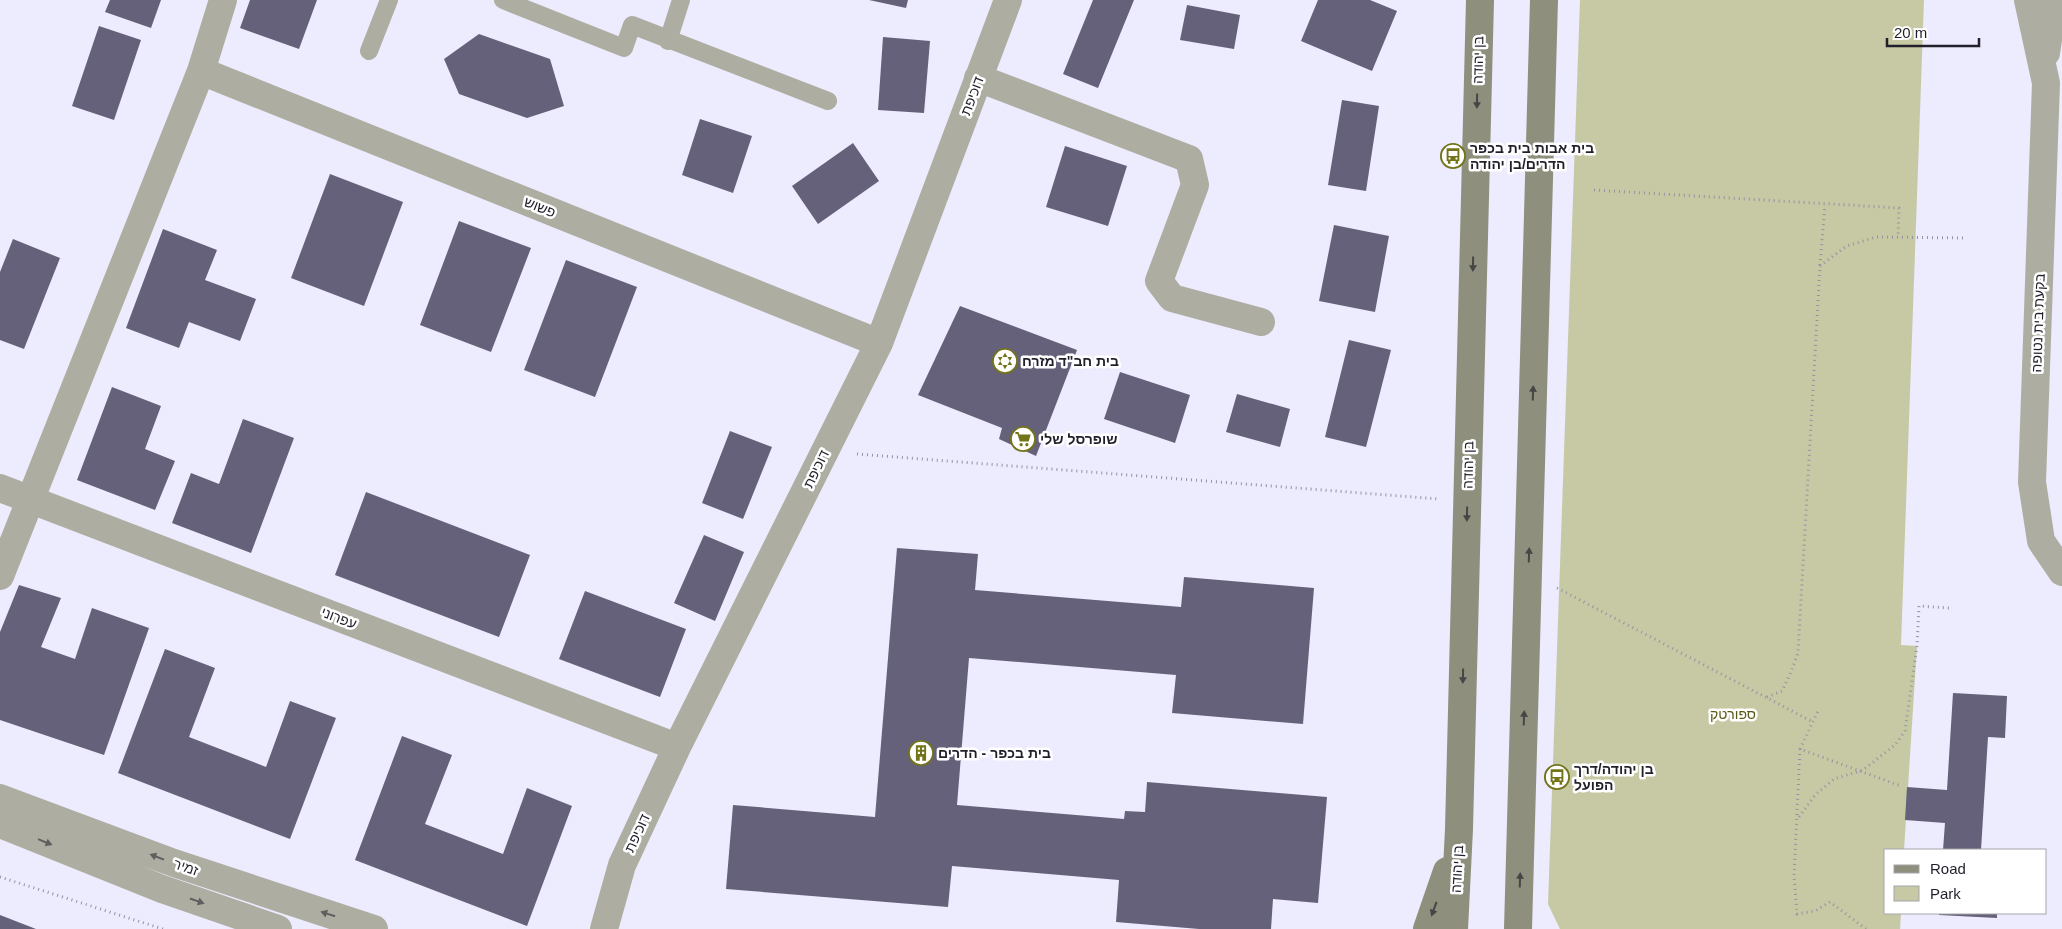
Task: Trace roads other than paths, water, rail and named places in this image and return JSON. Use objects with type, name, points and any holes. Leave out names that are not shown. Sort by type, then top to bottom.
[{"type":"street","points":[[0,576],[200,71],[223,0]]},
{"type":"street","name":"דוכיפת","points":[[604,929],[622,865],[677,748],[879,343],[1008,0]]},
{"type":"street","name":"בן יהודה","points":[[1454,929],[1459,829],[1480,0]]},
{"type":"street","points":[[1522,922],[1544,0]]},
{"type":"street","name":"בקעת בית נטופה","points":[[2028,0],[2046,82],[2052,228],[2032,482],[2041,541],[2062,572]]},
{"type":"street","name":"בקעת בית נטופה","points":[[2044,67],[2054,0]]},
{"type":"street","name":"פשוש","points":[[200,71],[879,343]]},
{"type":"street","points":[[978,78],[1189,159],[1195,186],[1159,282],[1172,298],[1261,322]]},
{"type":"street","name":"עפרוני","points":[[0,488],[677,748]]},
{"type":"street","name":"זמיר","points":[[0,798],[174,863],[374,929]]},
{"type":"street","name":"זמיר","points":[[0,824],[162,890],[278,929]]},
{"type":"street","points":[[1427,929],[1459,829]]},
{"type":"lane","points":[[369,51],[389,0]]},
{"type":"lane","points":[[503,0],[624,48],[632,25],[668,41],[828,101]]},
{"type":"lane","points":[[668,41],[681,0]]},
{"type":"place","name":"בית אבות בית בכפר הדרים/בן יהודה","points":[[1453,156]]},
{"type":"place","name":"בית חב\"ד מזרח","points":[[1005,361]]},
{"type":"place","name":"שופרסל שלי","points":[[1023,439]]},
{"type":"place","name":"בית בכפר - הדרים","points":[[921,753]]},
{"type":"place","name":"בן יהודה/דרך הפועל","points":[[1557,777]]},
{"type":"park label","name":"ספורטק","points":[[1733,714]]}]
